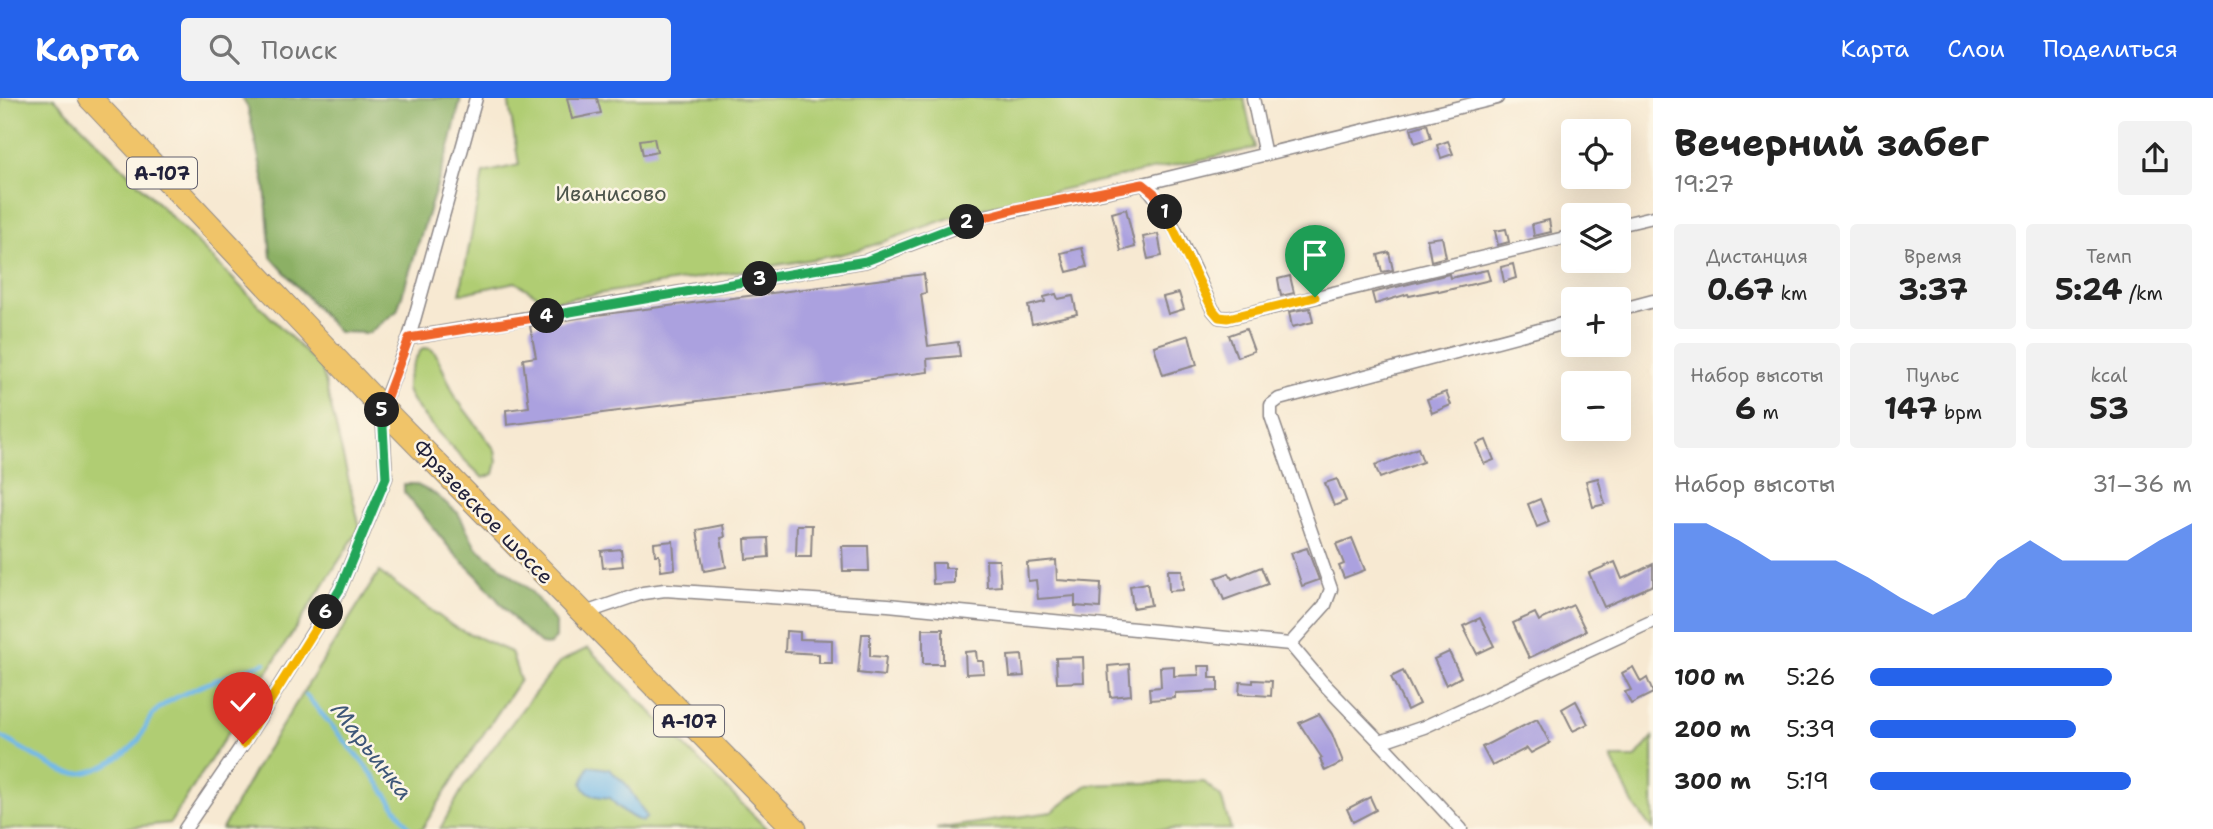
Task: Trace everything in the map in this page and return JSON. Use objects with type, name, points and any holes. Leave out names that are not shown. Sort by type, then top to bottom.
[{"type":"highway","name":"Фрязевское шоссе","points":[[90,98],[382,408],[795,829]]},
{"type":"street","points":[[185,829],[243,744],[340,589],[386,478],[382,408],[409,338],[476,98]]},
{"type":"street","points":[[1253,98],[1265,155]]},
{"type":"street","points":[[409,338],[866,261],[982,217],[1143,184],[1497,98]]},
{"type":"street","points":[[1143,184],[1154,193],[1165,212],[1213,310],[1219,317],[1228,318],[1561,239]]},
{"type":"street","points":[[1631,222],[1653,217]]},
{"type":"street","points":[[1631,307],[1653,301]]},
{"type":"street","points":[[1290,644],[1325,605],[1331,589],[1270,416],[1271,405],[1279,399],[1561,324]]},
{"type":"street","points":[[582,614],[643,593],[665,590],[888,605],[1290,644],[1322,682],[1461,829]]},
{"type":"street","points":[[1380,742],[1424,727],[1653,621]]},
{"type":"green space","points":[[0,98],[54,98],[322,369],[360,528],[170,823],[116,829],[0,829]]},
{"type":"green space","points":[[242,98],[461,98],[451,141],[397,311],[369,333],[338,332],[271,257],[265,186],[248,108]]},
{"type":"green space","name":"Иванисово","points":[[508,98],[1244,98],[1255,148],[1004,203],[832,256],[548,302],[515,282],[460,294],[483,173],[519,165]]},
{"type":"green space","points":[[423,348],[431,349],[436,354],[456,398],[495,450],[497,462],[494,474],[483,478],[440,435],[410,397],[407,389],[408,378]]},
{"type":"green space","points":[[404,484],[415,484],[435,494],[458,513],[476,547],[530,590],[556,623],[556,638],[549,645],[541,644],[518,624],[452,551],[404,492]]},
{"type":"green space","points":[[379,572],[454,627],[511,652],[520,680],[422,829],[222,829],[261,759]]},
{"type":"green space","points":[[588,648],[767,829],[440,829],[463,788],[560,662]]},
{"type":"green space","points":[[1653,737],[1652,829],[1633,804],[1611,758],[1635,758]]},
{"type":"green space","points":[[1203,781],[1221,797],[1231,829],[936,829],[1052,812],[1087,785]]},
{"type":"water","points":[[589,766],[609,769],[626,784],[647,817],[642,822],[624,812],[610,798],[586,791],[582,783]]},
{"type":"building","points":[[567,98],[597,98],[601,113],[572,119]]},
{"type":"building","points":[[1427,124],[1431,138],[1415,143],[1411,129]]},
{"type":"building","points":[[654,138],[657,152],[643,155],[640,140]]},
{"type":"building","points":[[1448,141],[1453,154],[1441,158],[1437,145]]},
{"type":"building","points":[[1126,209],[1135,247],[1121,251],[1112,213]]},
{"type":"building","points":[[1549,220],[1551,232],[1534,236],[1532,224]]},
{"type":"building","points":[[1506,229],[1509,242],[1498,245],[1495,231]]},
{"type":"building","points":[[1158,234],[1162,256],[1148,259],[1143,237]]},
{"type":"building","points":[[1442,237],[1446,257],[1431,261],[1427,239]]},
{"type":"building","points":[[1082,248],[1087,267],[1067,272],[1061,253]]},
{"type":"building","points":[[1389,252],[1393,270],[1382,272],[1378,255]]},
{"type":"building","points":[[1327,253],[1333,276],[1315,280],[1309,257]]},
{"type":"building","points":[[1513,264],[1516,278],[1504,282],[1501,267]]},
{"type":"building","points":[[1487,270],[1490,280],[1439,292],[1408,294],[1375,304],[1372,293],[1449,274],[1450,278]]},
{"type":"building","points":[[924,274],[926,293],[921,294],[928,346],[958,342],[960,356],[927,359],[928,372],[507,425],[506,410],[529,407],[523,359],[536,357],[530,326],[597,315]]},
{"type":"building","points":[[1290,276],[1294,293],[1281,296],[1278,279]]},
{"type":"building","points":[[1179,293],[1184,309],[1168,314],[1163,297]]},
{"type":"building","points":[[1056,294],[1058,299],[1073,296],[1077,314],[1032,324],[1028,306],[1045,302],[1044,297]]},
{"type":"building","points":[[1310,308],[1313,322],[1292,327],[1289,312]]},
{"type":"building","points":[[1246,329],[1254,351],[1237,357],[1229,335]]},
{"type":"building","points":[[1189,335],[1197,365],[1163,375],[1154,346]]},
{"type":"building","points":[[1446,392],[1451,405],[1432,413],[1427,399]]},
{"type":"building","points":[[1486,440],[1494,460],[1484,464],[1476,444]]},
{"type":"building","points":[[1418,448],[1423,462],[1380,478],[1375,465]]},
{"type":"building","points":[[1598,478],[1605,504],[1593,507],[1586,481]]},
{"type":"building","points":[[1337,479],[1346,501],[1334,506],[1325,483]]},
{"type":"building","points":[[1540,499],[1549,522],[1537,527],[1528,504]]},
{"type":"building","points":[[723,525],[725,537],[721,538],[726,567],[704,571],[697,530]]},
{"type":"building","points":[[797,525],[812,525],[811,557],[796,557]]},
{"type":"building","points":[[768,538],[769,557],[746,559],[745,539]]},
{"type":"building","points":[[1352,538],[1365,570],[1344,578],[1339,566],[1344,564],[1336,544]]},
{"type":"building","points":[[673,541],[675,569],[661,571],[654,543]]},
{"type":"building","points":[[842,546],[868,546],[869,571],[843,571]]},
{"type":"building","points":[[1307,548],[1319,580],[1302,586],[1291,553]]},
{"type":"building","points":[[621,549],[623,566],[603,568],[601,551]]},
{"type":"building","points":[[986,560],[999,560],[1001,586],[987,587]]},
{"type":"building","points":[[1056,560],[1057,580],[1101,583],[1100,608],[1075,606],[1075,596],[1038,599],[1036,580],[1028,581],[1027,563]]},
{"type":"building","points":[[1615,562],[1622,579],[1653,564],[1653,585],[1604,607],[1589,573]]},
{"type":"building","points":[[932,563],[945,563],[945,568],[954,568],[954,583],[933,584]]},
{"type":"building","points":[[1261,567],[1268,584],[1224,600],[1215,578],[1229,573],[1232,579]]},
{"type":"building","points":[[1168,570],[1182,570],[1183,590],[1169,591]]},
{"type":"building","points":[[1147,583],[1151,605],[1133,608],[1130,586]]},
{"type":"building","points":[[1573,605],[1586,631],[1529,658],[1513,623],[1535,613],[1539,621]]},
{"type":"building","points":[[1480,618],[1494,646],[1477,654],[1463,626]]},
{"type":"building","points":[[923,629],[943,629],[943,664],[923,664]]},
{"type":"building","points":[[786,631],[800,632],[800,639],[832,640],[832,663],[819,663],[819,654],[785,652]]},
{"type":"building","points":[[862,634],[870,634],[870,656],[886,657],[884,676],[858,673]]},
{"type":"building","points":[[976,651],[977,661],[983,661],[984,673],[966,674],[965,652]]},
{"type":"building","points":[[1449,652],[1461,677],[1446,685],[1434,659]]},
{"type":"building","points":[[1022,655],[1024,676],[1010,677],[1008,656]]},
{"type":"building","points":[[1083,657],[1084,682],[1057,683],[1056,658]]},
{"type":"building","points":[[1129,664],[1131,695],[1110,697],[1108,666]]},
{"type":"building","points":[[1174,666],[1174,676],[1199,675],[1198,666],[1210,666],[1210,678],[1218,678],[1218,691],[1175,693],[1175,698],[1150,700],[1149,688],[1161,687],[1160,667]]},
{"type":"building","points":[[1633,667],[1641,682],[1647,678],[1653,693],[1631,704],[1625,692],[1631,690],[1622,673]]},
{"type":"building","points":[[1403,671],[1419,704],[1407,710],[1391,677]]},
{"type":"building","points":[[1253,680],[1272,681],[1271,696],[1239,694],[1240,682],[1253,683]]},
{"type":"building","points":[[1576,701],[1588,724],[1573,731],[1562,709]]},
{"type":"building","points":[[1319,714],[1332,734],[1343,762],[1325,771],[1320,759],[1322,758],[1299,723]]},
{"type":"building","points":[[1537,719],[1550,743],[1531,753],[1527,748],[1492,766],[1482,747]]},
{"type":"building","points":[[1370,797],[1376,810],[1353,822],[1347,809]]},
{"type":"waterway","name":"Марьинка","points":[[0,736],[66,772],[85,773],[114,761],[130,748],[139,739],[153,714],[162,706],[205,684],[265,663]]},
{"type":"waterway","name":"Марьинка","points":[[306,695],[373,775],[410,829]]},
{"type":"route","points":[[243,744],[340,589],[386,478],[382,408],[409,338],[866,261],[982,217],[1143,184],[1154,193],[1165,212],[1213,310],[1219,317],[1228,318],[1315,297]]}]
